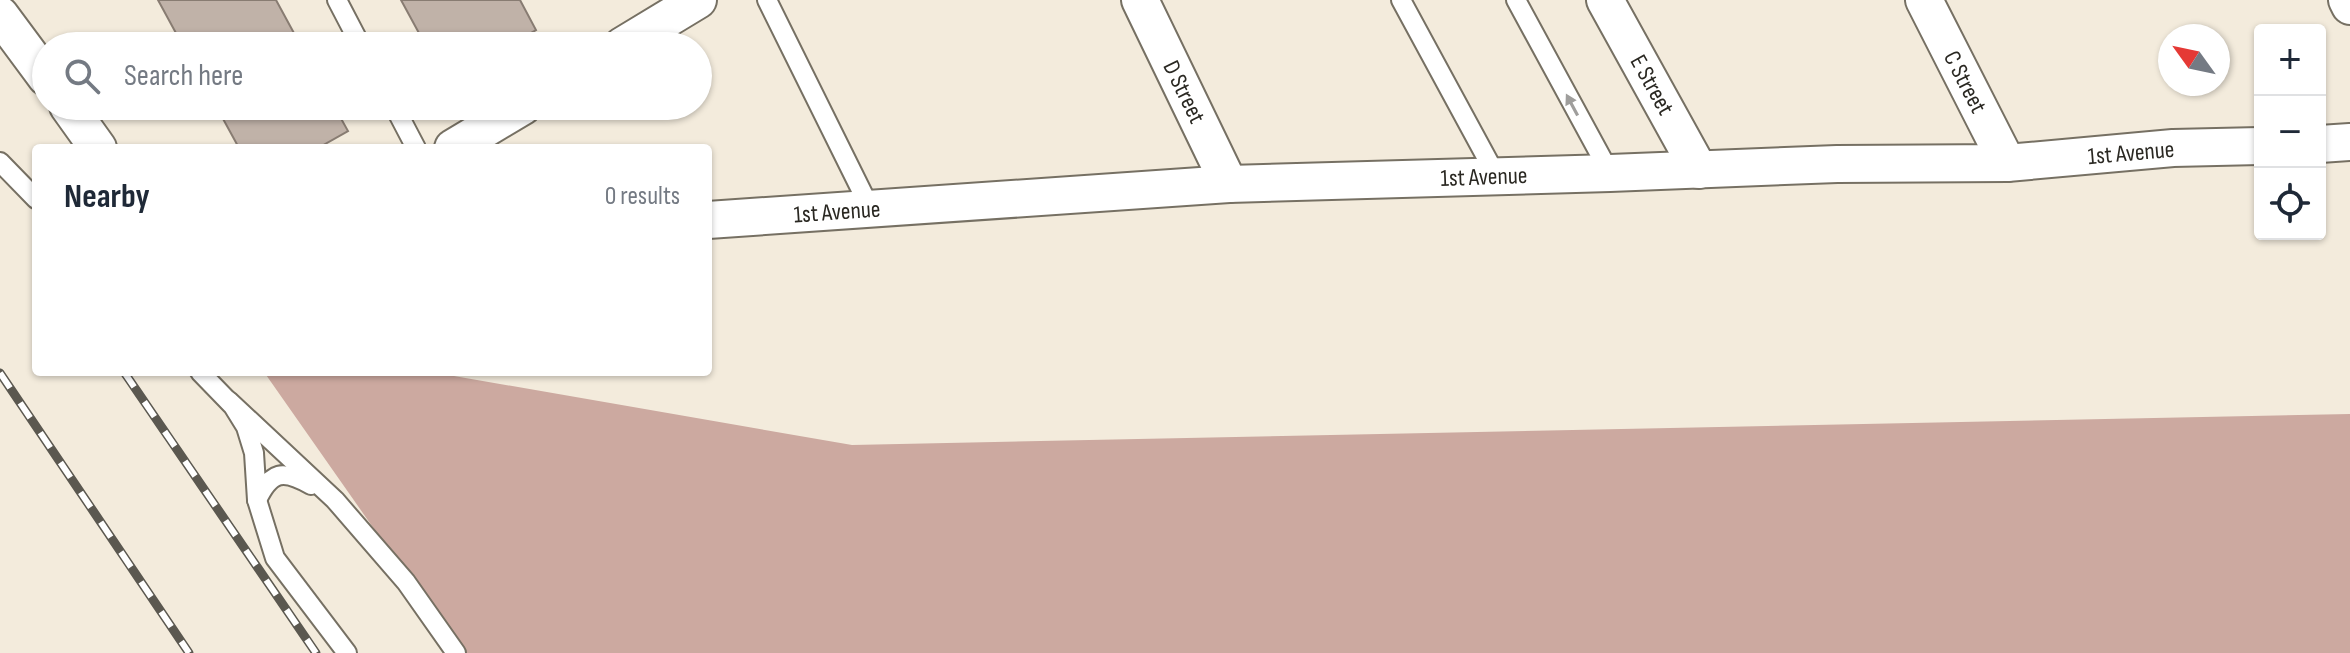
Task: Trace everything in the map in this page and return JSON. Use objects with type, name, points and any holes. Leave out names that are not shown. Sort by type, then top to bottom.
[{"type":"street","points":[[645,32],[698,0]]},
{"type":"street","name":"D Street","points":[[1140,0],[1229,184]]},
{"type":"street","name":"E Street","points":[[1605,0],[1699,170]]},
{"type":"street","name":"C Street","points":[[1924,0],[2007,163]]},
{"type":"street","points":[[2347,0],[2350,6]]},
{"type":"street","points":[[0,15],[32,58]]},
{"type":"street","points":[[78,120],[95,144]]},
{"type":"street","points":[[460,144],[500,120]]},
{"type":"street","points":[[2326,144],[2350,142]]},
{"type":"street","name":"1st Avenue","points":[[712,220],[1229,184],[1837,164],[2007,163],[2173,148],[2254,146]]},
{"type":"lane","points":[[337,0],[354,32]]},
{"type":"lane","points":[[767,0],[871,210]]},
{"type":"lane","points":[[1401,0],[1497,177]]},
{"type":"lane","points":[[1516,0],[1610,173]]},
{"type":"lane","points":[[401,120],[414,144]]},
{"type":"lane","points":[[0,162],[32,195]]},
{"type":"lane","points":[[204,376],[332,497],[406,582],[456,653]]},
{"type":"lane","points":[[229,401],[246,427],[254,453],[257,500],[275,558],[347,653]]},
{"type":"lane","points":[[257,500],[266,483],[276,476],[287,475],[303,480],[332,497]]},
{"type":"shaded area","points":[[267,376],[454,376],[852,445],[2350,414],[2350,653],[461,653]]},
{"type":"building","points":[[158,0],[276,0],[293,32],[175,32]]},
{"type":"building","points":[[401,0],[520,0],[536,30],[532,32],[418,32]]},
{"type":"building","points":[[224,120],[342,120],[348,131],[325,144],[237,144]]},
{"type":"railway","points":[[0,373],[189,653]]},
{"type":"railway","points":[[127,376],[316,653]]}]
